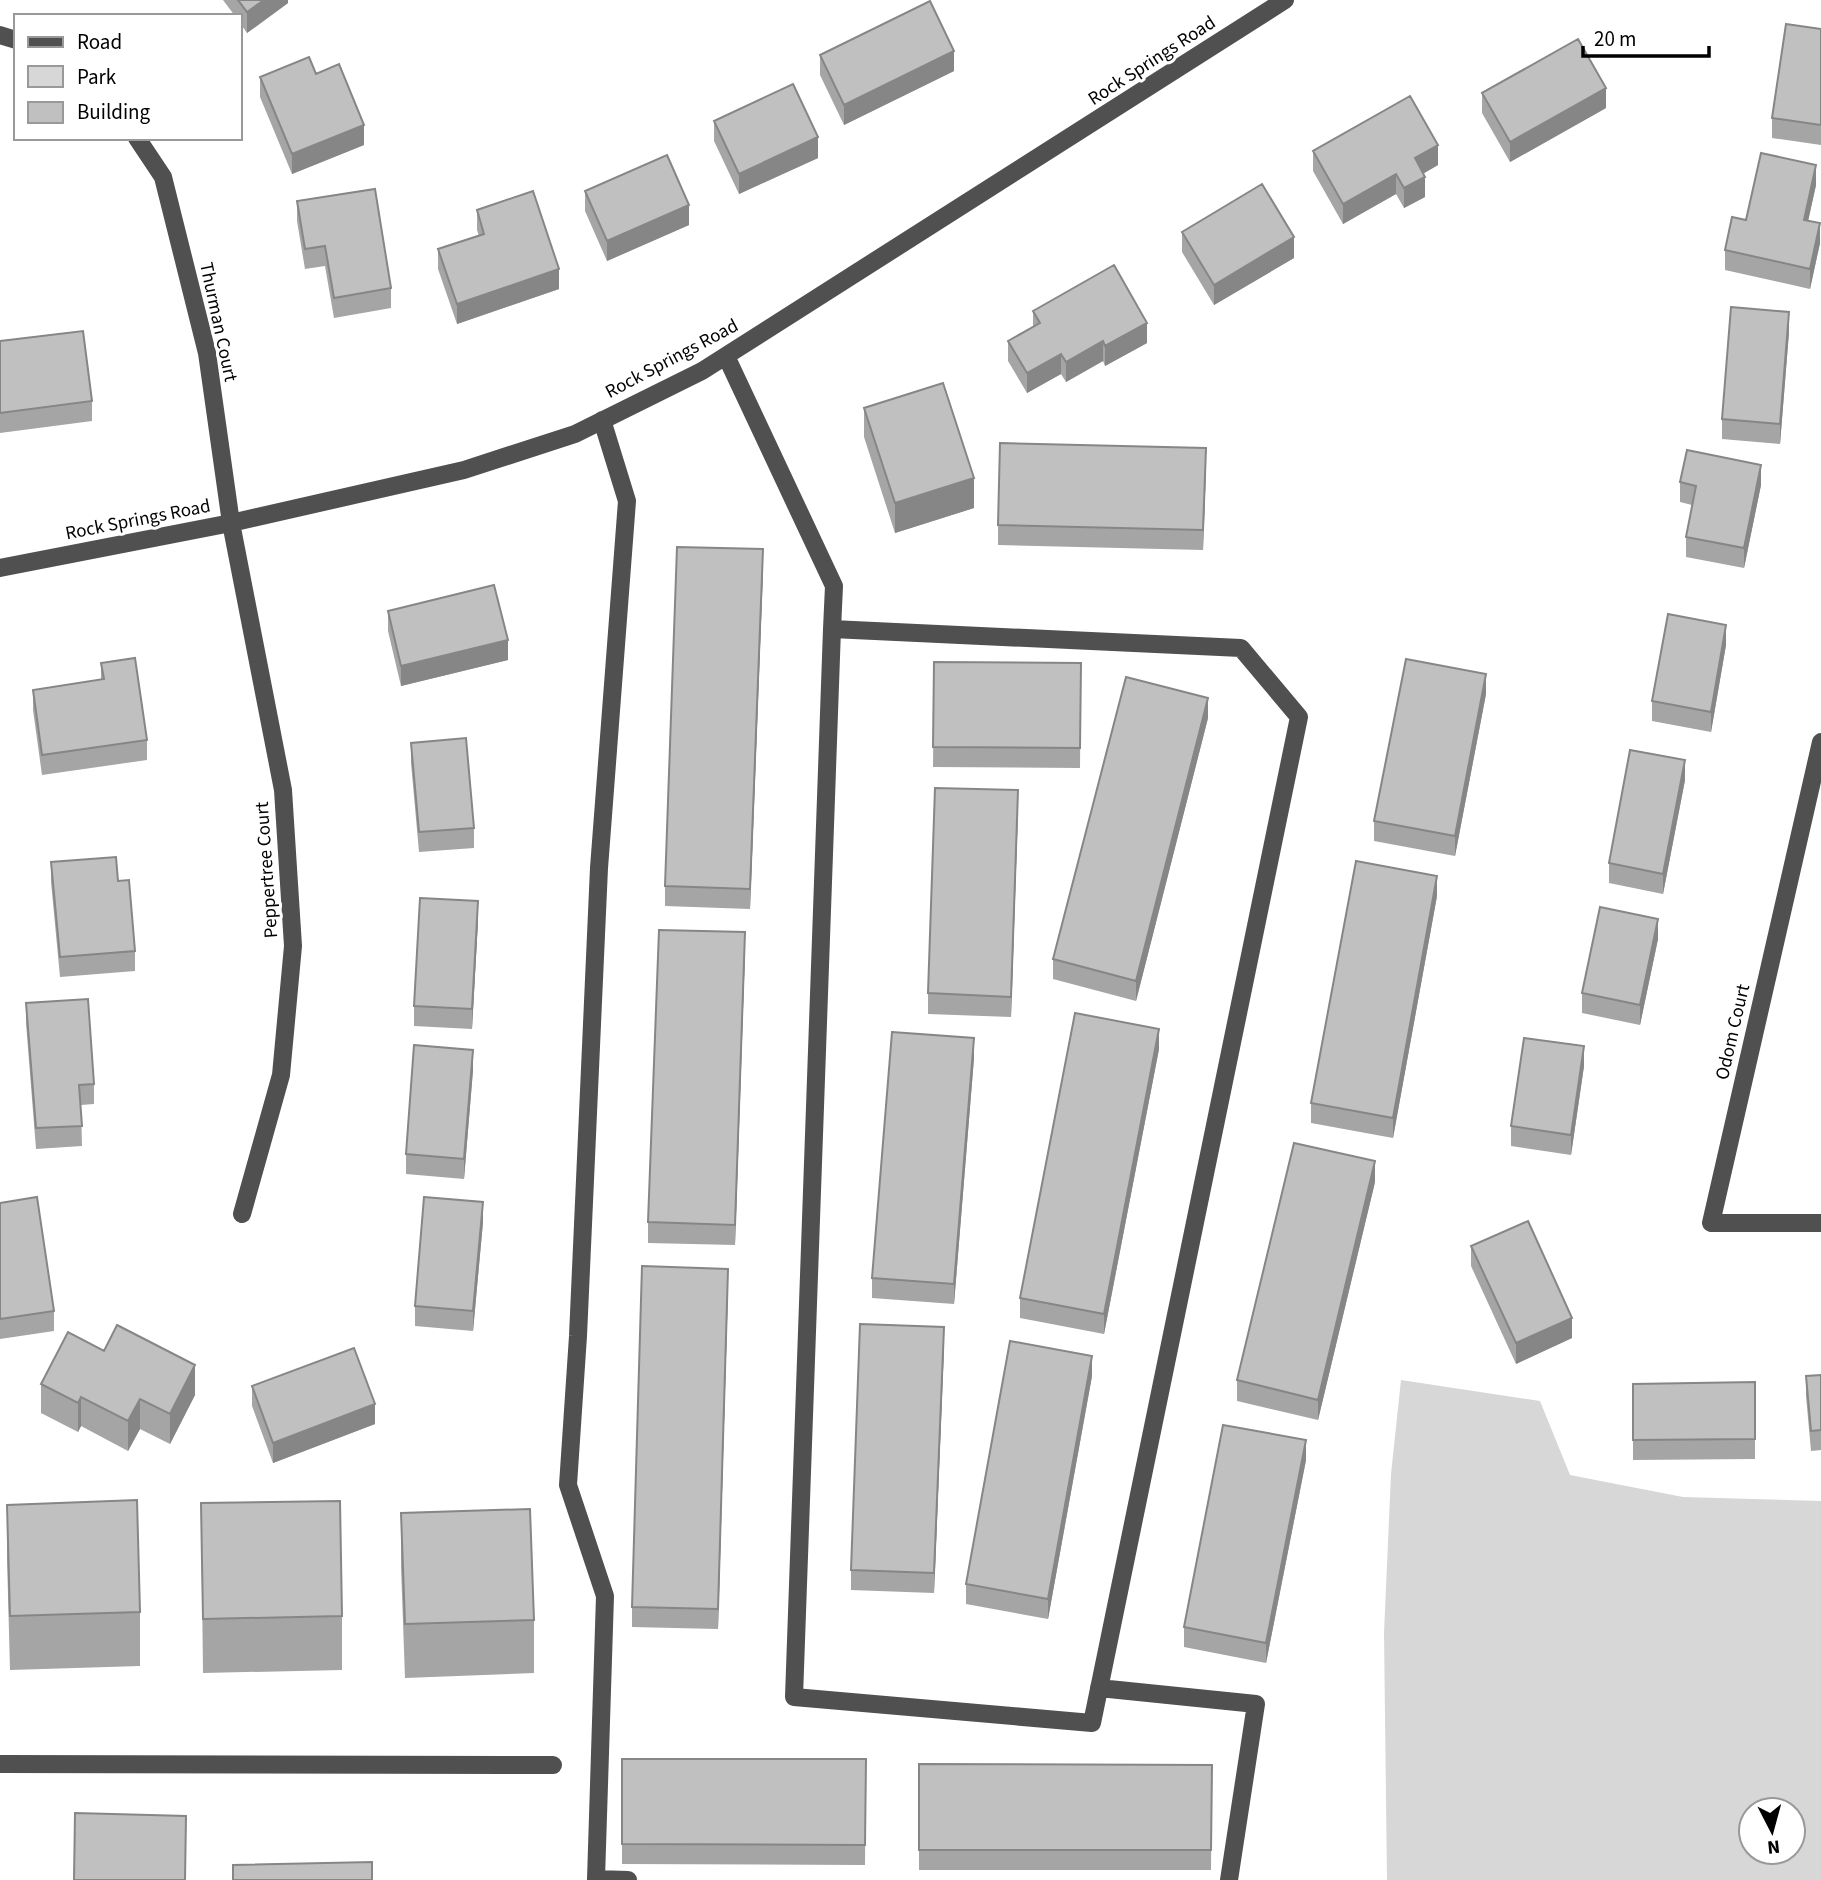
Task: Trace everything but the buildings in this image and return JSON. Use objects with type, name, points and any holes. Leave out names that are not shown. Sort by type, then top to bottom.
[{"type":"street","name":"Rock Springs Road","points":[[0,568],[231,523],[464,470],[575,434],[702,371],[1285,0]]},
{"type":"street","name":"Thurman Court","points":[[138,140],[163,177],[207,353],[231,523]]},
{"type":"street","points":[[726,356],[834,586],[832,629],[794,1697],[1092,1723],[1300,717],[1241,648],[832,629]]},
{"type":"street","points":[[602,420],[627,501],[599,868],[568,1485],[605,1596],[596,1879],[628,1880]]},
{"type":"street","name":"Peppertree Court","points":[[231,523],[283,790],[293,946],[281,1074],[242,1214]]},
{"type":"street","name":"Odom Court","points":[[1821,743],[1711,1223],[1821,1223]]},
{"type":"street","points":[[1099,1688],[1256,1704],[1229,1880]]},
{"type":"street","points":[[0,1764],[553,1765]]},
{"type":"green space","points":[[1401,1380],[1540,1401],[1570,1475],[1683,1497],[1821,1501],[1821,1880],[1387,1880],[1384,1633],[1391,1474]]}]
